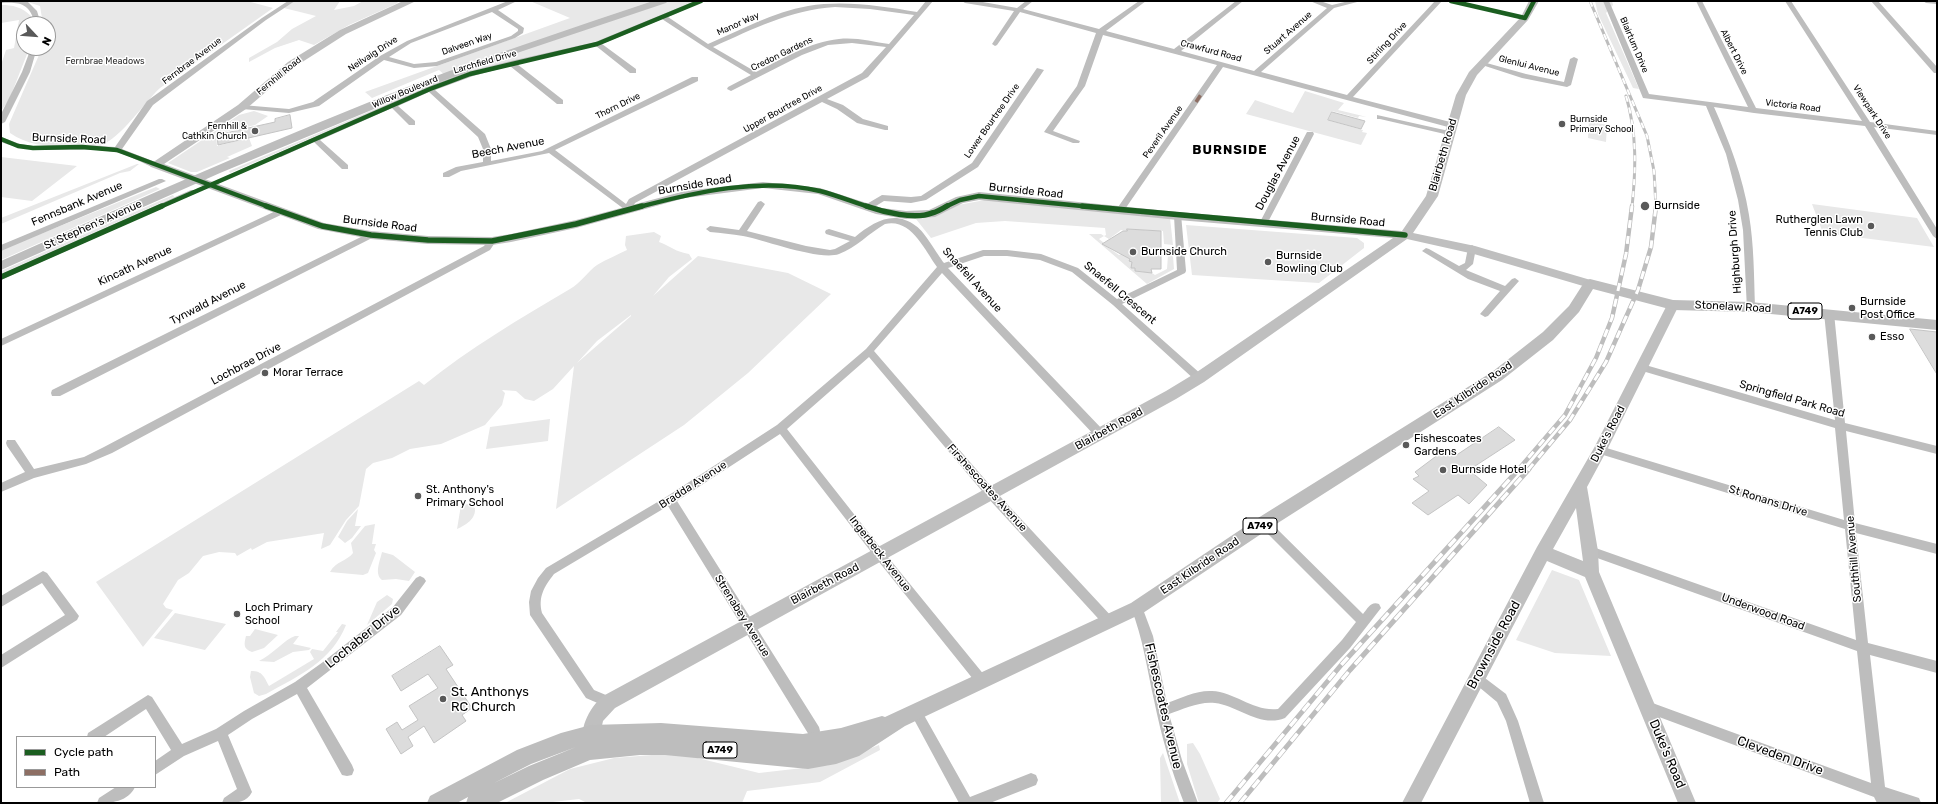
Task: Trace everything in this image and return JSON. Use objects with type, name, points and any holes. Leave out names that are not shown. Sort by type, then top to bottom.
[{"type":"main road","name":"Willow Boulevard","points":[[1,266],[195,186],[216,170],[467,67],[663,1]]},
{"type":"main road","name":"A749","points":[[1590,284],[1673,304]]},
{"type":"main road","name":"East Kilbride Road","points":[[437,803],[530,754],[561,742],[665,746],[797,759],[817,759],[836,755],[852,749],[898,720],[1137,608],[1264,523],[1497,376],[1548,336],[1574,309],[1590,284]]},
{"type":"main road","name":"Stonelaw Road","points":[[1673,304],[1750,307],[1829,313],[1937,325]]},
{"type":"main road","name":"East Kilbride Road","points":[[476,803],[591,743]]},
{"type":"street","points":[[1,1],[21,2],[32,7],[37,16]]},
{"type":"street","name":"Fernbrae Avenue","points":[[117,150],[150,103],[264,19],[292,1]]},
{"type":"street","name":"Fernhill Road","points":[[155,165],[242,107],[292,64],[343,32],[411,1]]},
{"type":"street","name":"Neilvaig Drive","points":[[242,107],[289,111],[312,106],[324,100],[382,57],[428,33],[494,10],[514,1]]},
{"type":"street","name":"Larchfield Drive","points":[[278,155],[430,89],[470,74],[511,63],[597,44],[701,1]]},
{"type":"street","name":"Upper Bourtree Drive","points":[[628,209],[632,201],[865,76],[917,14],[930,1]]},
{"type":"street","name":"Crawfurd Road","points":[[965,1],[1018,10],[1348,98],[1450,129]]},
{"type":"street","points":[[995,44],[1018,10],[1030,1]]},
{"type":"street","points":[[1076,141],[1048,132],[1081,86],[1100,32],[1143,1]]},
{"type":"street","points":[[1175,52],[1240,1]]},
{"type":"street","points":[[1313,1],[1332,8],[1358,1]]},
{"type":"street","name":"Stirling Drive","points":[[1348,98],[1439,1]]},
{"type":"street","points":[[1451,1],[1526,18]]},
{"type":"street","name":"Blairbeth Road","points":[[591,743],[598,712],[609,702],[991,494],[1199,378],[1405,235],[1432,196],[1450,129],[1461,96],[1473,74],[1526,18],[1534,1]]},
{"type":"street","name":"Blairtum Drive","points":[[1606,1],[1646,96]]},
{"type":"street","name":"Albert Drive","points":[[1699,1],[1754,111]]},
{"type":"street","name":"Viewpark Drive","points":[[1788,1],[1869,126],[1937,236]]},
{"type":"street","points":[[1874,1],[1937,71]]},
{"type":"street","points":[[1926,1],[1937,2]]},
{"type":"street","name":"Manor Way","points":[[708,47],[776,17],[822,6],[872,7],[917,14]]},
{"type":"street","name":"Stuart Avenue","points":[[1256,73],[1332,8]]},
{"type":"street","name":"Dalveen Way","points":[[382,57],[414,66],[437,64],[513,37],[521,32],[521,28],[494,10]]},
{"type":"street","points":[[663,17],[708,47],[757,76]]},
{"type":"street","name":"Credon Gardens","points":[[731,89],[812,48],[826,43],[854,41],[891,46]]},
{"type":"street","points":[[597,44],[633,71]]},
{"type":"street","points":[[1,122],[26,72],[31,56]]},
{"type":"street","name":"Glenlui Avenue","points":[[1483,64],[1525,76],[1567,85],[1574,58]]},
{"type":"street","points":[[511,63],[560,102]]},
{"type":"street","name":"Peveril Avenue","points":[[1120,210],[1221,65]]},
{"type":"street","name":"Lower Bourtree Drive","points":[[868,207],[882,198],[911,200],[923,198],[975,165],[1040,70]]},
{"type":"street","name":"Thorn Drive","points":[[550,150],[695,79]]},
{"type":"street","points":[[430,89],[482,136],[487,149],[487,164]]},
{"type":"street","name":"Victoria Road","points":[[1646,96],[1869,126],[1937,133]]},
{"type":"street","points":[[822,99],[840,107],[860,121],[885,128]]},
{"type":"street","points":[[393,105],[412,123]]},
{"type":"street","name":"Highburgh Drive","points":[[1709,105],[1723,135],[1739,186],[1748,244],[1750,307]]},
{"type":"street","points":[[1380,117],[1450,129]]},
{"type":"street","name":"Douglas Avenue","points":[[1264,222],[1310,134]]},
{"type":"street","name":"Burnside Road","points":[[1,139],[18,146],[33,148],[82,147],[117,150],[155,165],[195,186],[322,226],[371,235],[428,240],[492,240],[542,232],[685,195],[763,185],[793,187],[820,192],[890,213],[931,214],[960,200],[979,196],[1178,216],[1405,235],[1472,248],[1590,284]]},
{"type":"street","points":[[315,139],[344,167]]},
{"type":"street","name":"Beech Avenue","points":[[446,175],[460,169],[550,150],[628,209]]},
{"type":"street","name":"Fennsbank Avenue","points":[[1,248],[162,181]]},
{"type":"street","name":"St Stephen's Avenue","points":[[1,277],[195,186]]},
{"type":"street","points":[[742,233],[761,204]]},
{"type":"street","name":"Kincath Avenue","points":[[1,343],[280,212]]},
{"type":"street","points":[[1116,303],[1182,271],[1178,216]]},
{"type":"street","name":"Snaefell Avenue","points":[[710,229],[742,233],[822,252],[835,253],[856,240],[880,222],[897,220],[914,228],[942,267],[1100,434]]},
{"type":"street","points":[[829,232],[856,240]]},
{"type":"street","name":"Tynwald Avenue","points":[[56,392],[371,235]]},
{"type":"street","name":"Lochbrae Drive","points":[[1,488],[32,474],[86,460],[108,450],[488,248],[492,240]]},
{"type":"street","points":[[1460,270],[1469,264],[1472,248]]},
{"type":"street","points":[[1426,251],[1471,277],[1506,290]]},
{"type":"street","name":"Snaefell Crescent","points":[[942,267],[983,253],[1007,253],[1041,257],[1075,270],[1116,303],[1199,378]]},
{"type":"street","name":"Bradda Avenue","points":[[609,702],[590,694],[536,615],[533,606],[534,595],[550,572],[670,500],[781,428],[868,351],[942,267]]},
{"type":"street","points":[[1485,314],[1515,281]]},
{"type":"street","name":"Duke's Road","points":[[1673,304],[1642,368],[1580,488],[1590,551],[1591,572],[1687,803]]},
{"type":"street","name":"Southhill Avenue","points":[[1829,313],[1852,527],[1862,647],[1882,798]]},
{"type":"street","name":"Firshescoates Avenue","points":[[868,351],[991,494],[1109,622]]},
{"type":"street","name":"Springfield Park Road","points":[[1642,368],[1840,426],[1937,450]]},
{"type":"street","name":"Ingerbeck Avenue","points":[[781,428],[879,554],[981,680]]},
{"type":"street","points":[[11,443],[32,474]]},
{"type":"street","name":"St Ronans Drive","points":[[1600,450],[1852,527],[1937,549]]},
{"type":"street","name":"Brownside Road","points":[[1411,803],[1543,552],[1580,488]]},
{"type":"street","name":"Strenabey Avenue","points":[[670,500],[814,732]]},
{"type":"street","points":[[1264,523],[1364,622]]},
{"type":"street","name":"Underwood Road","points":[[1590,551],[1862,647],[1937,667]]},
{"type":"street","points":[[1543,552],[1591,572]]},
{"type":"street","points":[[1,602],[44,576],[73,616],[1,662]]},
{"type":"street","name":"Lochaber Drive","points":[[156,768],[179,752],[221,733],[248,714],[299,686],[327,666],[396,611],[420,581]]},
{"type":"street","name":"Fishescoates Avenue","points":[[1137,608],[1144,625],[1162,710],[1182,782],[1191,803]]},
{"type":"street","points":[[1162,710],[1212,697],[1225,699],[1264,716],[1272,717],[1281,714],[1346,644],[1375,608]]},
{"type":"street","points":[[1477,678],[1502,698],[1512,721],[1537,803]]},
{"type":"street","points":[[299,686],[347,770]]},
{"type":"street","points":[[95,736],[148,702],[179,752]]},
{"type":"street","name":"Cleveden Drive","points":[[1648,708],[1882,798],[1914,803]]},
{"type":"street","points":[[916,712],[966,803]]},
{"type":"street","points":[[221,733],[245,792],[229,803]]},
{"type":"street","points":[[973,803],[1031,780]]},
{"type":"street","points":[[104,803],[126,788]]},
{"type":"green space","name":"Fernbrae Meadows","points":[[25,1],[247,1],[273,8],[160,88],[124,128],[108,142],[100,146],[65,147],[31,143],[10,133],[9,124],[39,56],[56,56],[56,16],[42,16],[40,6]]},
{"type":"green space","points":[[295,1],[340,1],[334,10],[354,6],[363,1],[396,1],[398,3],[349,25],[314,45],[299,40],[275,48],[249,62],[249,58],[277,42],[292,29],[316,16],[284,8]]},
{"type":"green space","points":[[530,1],[697,1],[604,39],[481,70],[393,103],[230,173],[229,171],[448,78],[439,70],[372,98],[365,92],[570,18]]},
{"type":"green space","points":[[1595,1],[1612,1],[1613,5],[1606,13],[1639,89],[1633,88],[1598,14]]},
{"type":"green space","points":[[1,5],[9,5],[24,10],[31,16],[16,16],[16,20],[1,23]]},
{"type":"green space","points":[[16,37],[16,56],[26,56],[9,100],[1,111],[1,65],[6,50],[14,48]]},
{"type":"green space","points":[[1305,91],[1344,103],[1338,110],[1367,117],[1359,116],[1358,118],[1332,111],[1327,120],[1363,130],[1362,132],[1367,133],[1361,145],[1246,114],[1255,100],[1293,113]]},
{"type":"green space","points":[[254,111],[268,116],[255,125],[216,134],[217,146],[249,138],[252,146],[227,157],[230,158],[197,172],[191,172],[168,163],[239,115]]},
{"type":"green space","points":[[1589,121],[1607,125],[1606,142],[1588,138]]},
{"type":"green space","points":[[1,157],[77,166],[32,201],[1,197]]},
{"type":"green space","points":[[139,164],[130,171],[120,173],[1,224],[1,218]]},
{"type":"green space","points":[[156,187],[160,189],[1,260],[1,250]]},
{"type":"green space","points":[[173,195],[174,197],[1,274],[1,271]]},
{"type":"green space","points":[[985,200],[1170,218],[1173,245],[1164,244],[1163,231],[1127,229],[1127,231],[1121,230],[1109,239],[1104,236],[1106,235],[1105,228],[1005,221],[976,223],[931,238],[916,219],[945,212],[958,205]]},
{"type":"green space","name":"Rutherglen Lawn Tennis Club","points":[[1812,204],[1917,218],[1934,247],[1823,233]]},
{"type":"green space","name":"Burnside Bowling Club","points":[[1186,225],[1357,238],[1364,243],[1364,248],[1319,283],[1192,275]]},
{"type":"green space","points":[[654,232],[661,236],[659,242],[689,254],[692,259],[669,277],[653,296],[698,256],[788,273],[831,294],[748,373],[684,425],[556,509],[574,366],[553,389],[534,401],[525,399],[516,391],[502,390],[505,393],[502,405],[485,425],[441,444],[410,449],[392,458],[373,463],[366,469],[359,506],[346,520],[330,545],[321,549],[324,533],[267,542],[252,550],[251,548],[237,556],[235,553],[219,552],[203,556],[189,573],[178,580],[163,604],[166,608],[173,610],[143,647],[96,582],[419,381],[424,385],[441,371],[477,346],[574,286],[597,265],[627,250],[625,245],[626,236]],"holes":[[[631,316],[577,363],[597,341]]]},
{"type":"green space","points":[[1089,234],[1101,234],[1104,236],[1099,239],[1104,243],[1103,244],[1119,255],[1121,254],[1130,259],[1132,262],[1132,268],[1135,268],[1136,271],[1152,273],[1155,275],[1167,269],[1168,255],[1173,256],[1174,269],[1147,284]]},
{"type":"green space","points":[[550,419],[548,441],[486,449],[490,427]]},
{"type":"green space","points":[[469,504],[475,508],[474,515],[467,523],[457,529],[461,505]]},
{"type":"green space","points":[[358,509],[355,526],[361,526],[352,538],[345,543],[338,537],[347,521]]},
{"type":"green space","points":[[375,524],[372,544],[376,544],[374,550],[376,553],[368,573],[363,575],[330,572],[338,563],[351,556],[353,553],[351,543],[365,526]]},
{"type":"green space","points":[[382,552],[393,555],[415,572],[409,581],[396,579],[382,580],[378,574],[378,571]]},
{"type":"green space","points":[[1552,570],[1579,580],[1611,656],[1555,653],[1516,640]]},
{"type":"green space","points":[[387,595],[393,599],[392,604],[367,625],[377,602]]},
{"type":"green space","points":[[175,613],[226,624],[205,650],[154,638]]},
{"type":"green space","points":[[342,624],[346,625],[340,638],[332,649],[313,666],[302,674],[266,694],[259,696],[254,693],[250,677],[251,671],[261,673],[269,686],[314,659],[310,652],[312,649],[323,651],[338,632],[336,632]]},
{"type":"green space","points":[[255,629],[278,635],[264,648],[252,652],[246,648],[245,641],[246,636],[250,636]]},
{"type":"green space","points":[[295,636],[299,636],[293,644],[311,648],[309,650],[293,652],[274,662],[259,661],[287,640]]},
{"type":"green space","points":[[1193,743],[1200,754],[1220,799],[1217,803],[1199,803],[1187,764],[1187,744]]},
{"type":"green space","points":[[879,745],[880,750],[820,782],[747,791],[742,803],[587,803],[579,799],[544,803],[505,803],[570,769],[614,758],[677,753],[759,773],[829,765]]},
{"type":"green space","points":[[1163,753],[1180,803],[1161,803],[1160,758]]},
{"type":"building","points":[[1332,112],[1365,121],[1361,129],[1328,120]]},
{"type":"building","name":"Fernhill & Cathkin Church","points":[[290,115],[292,128],[218,145],[217,135],[275,122],[275,119]]},
{"type":"building","name":"Burnside Church","points":[[1127,229],[1161,231],[1161,269],[1151,269],[1152,273],[1135,271],[1135,268],[1131,268],[1132,262],[1129,261],[1130,259],[1102,244],[1123,231],[1127,231]]},
{"type":"building","points":[[1910,329],[1937,332],[1937,374]]},
{"type":"building","name":"Burnside Hotel","points":[[1499,427],[1515,440],[1469,470],[1487,485],[1469,504],[1458,495],[1428,515],[1412,503],[1429,491],[1413,479],[1419,476],[1415,472],[1447,448],[1456,455]]},
{"type":"building","name":"St. Anthonys RC Church","points":[[440,646],[453,665],[446,669],[472,708],[462,715],[466,721],[434,743],[424,726],[408,737],[413,746],[401,754],[386,729],[397,722],[402,730],[418,720],[409,706],[438,688],[428,674],[401,691],[392,676]]},
{"type":"railway","points":[[1590,1],[1647,136],[1654,171],[1656,206]]},
{"type":"railway","points":[[1626,96],[1630,110],[1635,151],[1632,207]]},
{"type":"railway","points":[[1518,470],[1565,415],[1596,358],[1612,318],[1626,254],[1632,206]]},
{"type":"railway","points":[[1528,470],[1570,420],[1606,362],[1638,290],[1651,247],[1656,206]]},
{"type":"railway","points":[[1226,803],[1342,664],[1519,469]]},
{"type":"railway","points":[[1240,803],[1350,670],[1529,469]]},
{"type":"marked path","points":[[1196,102],[1202,93]]},
{"type":"cycle path","points":[[1,277],[430,89],[470,74],[511,63],[597,44],[701,1]]},
{"type":"cycle path","points":[[1451,1],[1525,18],[1534,1]]},
{"type":"cycle path","points":[[1,139],[18,146],[33,148],[82,147],[117,150],[209,186],[322,226],[371,235],[428,240],[492,241],[511,238],[576,224],[685,195],[763,185],[820,191],[880,211],[906,215],[931,214],[960,200],[979,196],[1178,216],[1405,235]]},
{"type":"place","name":"Burnside Primary School","points":[[1562,124]]},
{"type":"place","name":"Fernhill & Cathkin Church","points":[[255,131]]},
{"type":"place","name":"Burnside","points":[[1645,206]]},
{"type":"place","name":"Rutherglen Lawn Tennis Club","points":[[1871,226]]},
{"type":"place","name":"Burnside Church","points":[[1133,252]]},
{"type":"place","name":"Burnside Bowling Club","points":[[1268,262]]},
{"type":"place","name":"Burnside Post Office","points":[[1852,308]]},
{"type":"place","name":"Esso","points":[[1872,337]]},
{"type":"place","name":"Morar Terrace","points":[[265,373]]},
{"type":"place","name":"Fishescoates Gardens","points":[[1406,445]]},
{"type":"place","name":"Burnside Hotel","points":[[1443,470]]},
{"type":"place","name":"St. Anthony's Primary School","points":[[418,496]]},
{"type":"place","name":"Loch Primary School","points":[[237,614]]},
{"type":"place","name":"St. Anthonys RC Church","points":[[443,699]]},
{"type":"district","name":"BURNSIDE","points":[[1230,150]]}]
